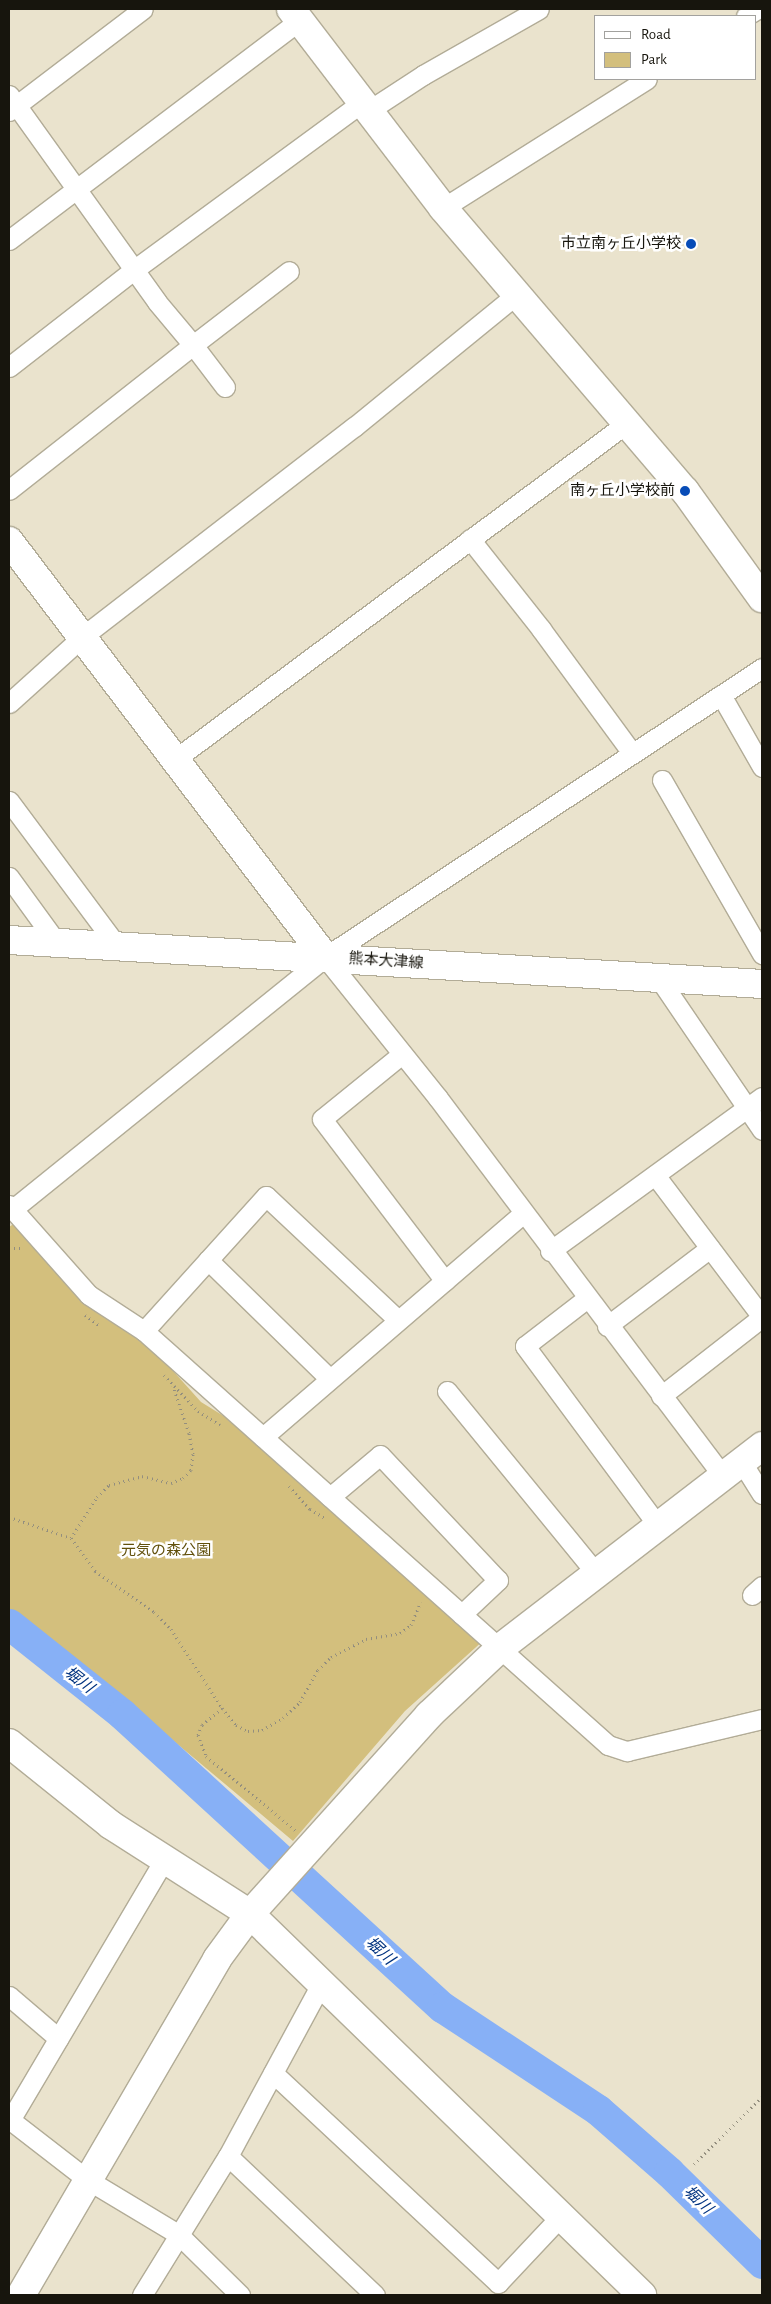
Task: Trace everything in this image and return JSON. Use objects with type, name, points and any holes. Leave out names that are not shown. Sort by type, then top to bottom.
[{"type":"street","points":[[144,9],[11,104],[225,387]]},
{"type":"street","points":[[9,367],[135,269],[365,107],[539,9]]},
{"type":"street","points":[[9,240],[296,14],[443,208],[685,491],[762,598]]},
{"type":"street","points":[[443,208],[645,80]]},
{"type":"street","points":[[9,490],[289,271]]},
{"type":"street","points":[[9,702],[82,637],[354,428],[516,295]]},
{"type":"street","points":[[174,760],[628,423]]},
{"type":"street","points":[[470,539],[541,629],[632,753]]},
{"type":"street","points":[[9,541],[174,760],[402,1054],[661,1396],[741,1460],[762,1494]]},
{"type":"street","points":[[762,668],[325,957],[13,1213],[89,1295],[144,1331],[608,1745],[627,1752],[762,1719]]},
{"type":"street","points":[[721,695],[762,767]]},
{"type":"street","points":[[662,780],[762,954]]},
{"type":"street","points":[[9,801],[117,946]]},
{"type":"street","points":[[9,878],[57,943]]},
{"type":"street","name":"熊本大津線","points":[[9,940],[762,984]]},
{"type":"street","points":[[658,977],[755,1103],[762,1130]]},
{"type":"street","points":[[402,1054],[322,1119],[444,1281]]},
{"type":"street","points":[[550,1251],[755,1103]]},
{"type":"street","points":[[656,1175],[762,1317],[661,1396]]},
{"type":"street","points":[[144,1331],[266,1196],[398,1320]]},
{"type":"street","points":[[263,1437],[523,1214]]},
{"type":"street","points":[[607,1326],[710,1248]]},
{"type":"street","points":[[208,1260],[330,1379]]},
{"type":"street","points":[[586,1299],[525,1346],[658,1526]]},
{"type":"street","points":[[447,1391],[596,1574]]},
{"type":"street","points":[[330,1497],[380,1455],[498,1580],[462,1614]]},
{"type":"street","points":[[21,2295],[218,1959],[250,1914],[429,1715],[500,1648],[741,1460]]},
{"type":"street","points":[[9,1743],[78,1800],[164,1860],[250,1914],[561,2216],[631,2292]]},
{"type":"street","points":[[164,1860],[9,2120],[88,2180],[178,2234],[240,2295]]},
{"type":"street","points":[[142,2295],[228,2156],[322,1982]]},
{"type":"street","points":[[9,1996],[58,2038]]},
{"type":"street","points":[[273,2072],[492,2289],[561,2216]]},
{"type":"street","points":[[228,2156],[375,2295]]},
{"type":"path","points":[[71,1538],[97,1497],[109,1485],[142,1476],[172,1483],[183,1478],[191,1470],[193,1454],[189,1433],[173,1384]]},
{"type":"path","points":[[9,1517],[71,1538],[95,1571],[154,1612],[171,1629],[222,1708],[236,1725],[248,1731],[262,1730],[300,1702],[318,1670],[331,1658],[366,1639],[400,1633],[411,1625],[423,1596]]},
{"type":"path","points":[[222,1708],[202,1725],[198,1735],[206,1756],[311,1846]]},
{"type":"path","points":[[694,2164],[762,2097]]},
{"type":"green space","name":"元気の森公園","points":[[18,1221],[148,1343],[201,1402],[261,1439],[313,1496],[352,1521],[485,1639],[405,1711],[293,1841],[163,1732],[55,1650],[9,1608],[9,1227]]},
{"type":"waterway","name":"堀川","points":[[9,1624],[122,1714],[442,2007],[598,2110],[669,2172],[762,2263]]},
{"type":"place","name":"市立南ヶ丘小学校","points":[[691,244]]},
{"type":"place","name":"南ヶ丘小学校前","points":[[685,491]]}]
